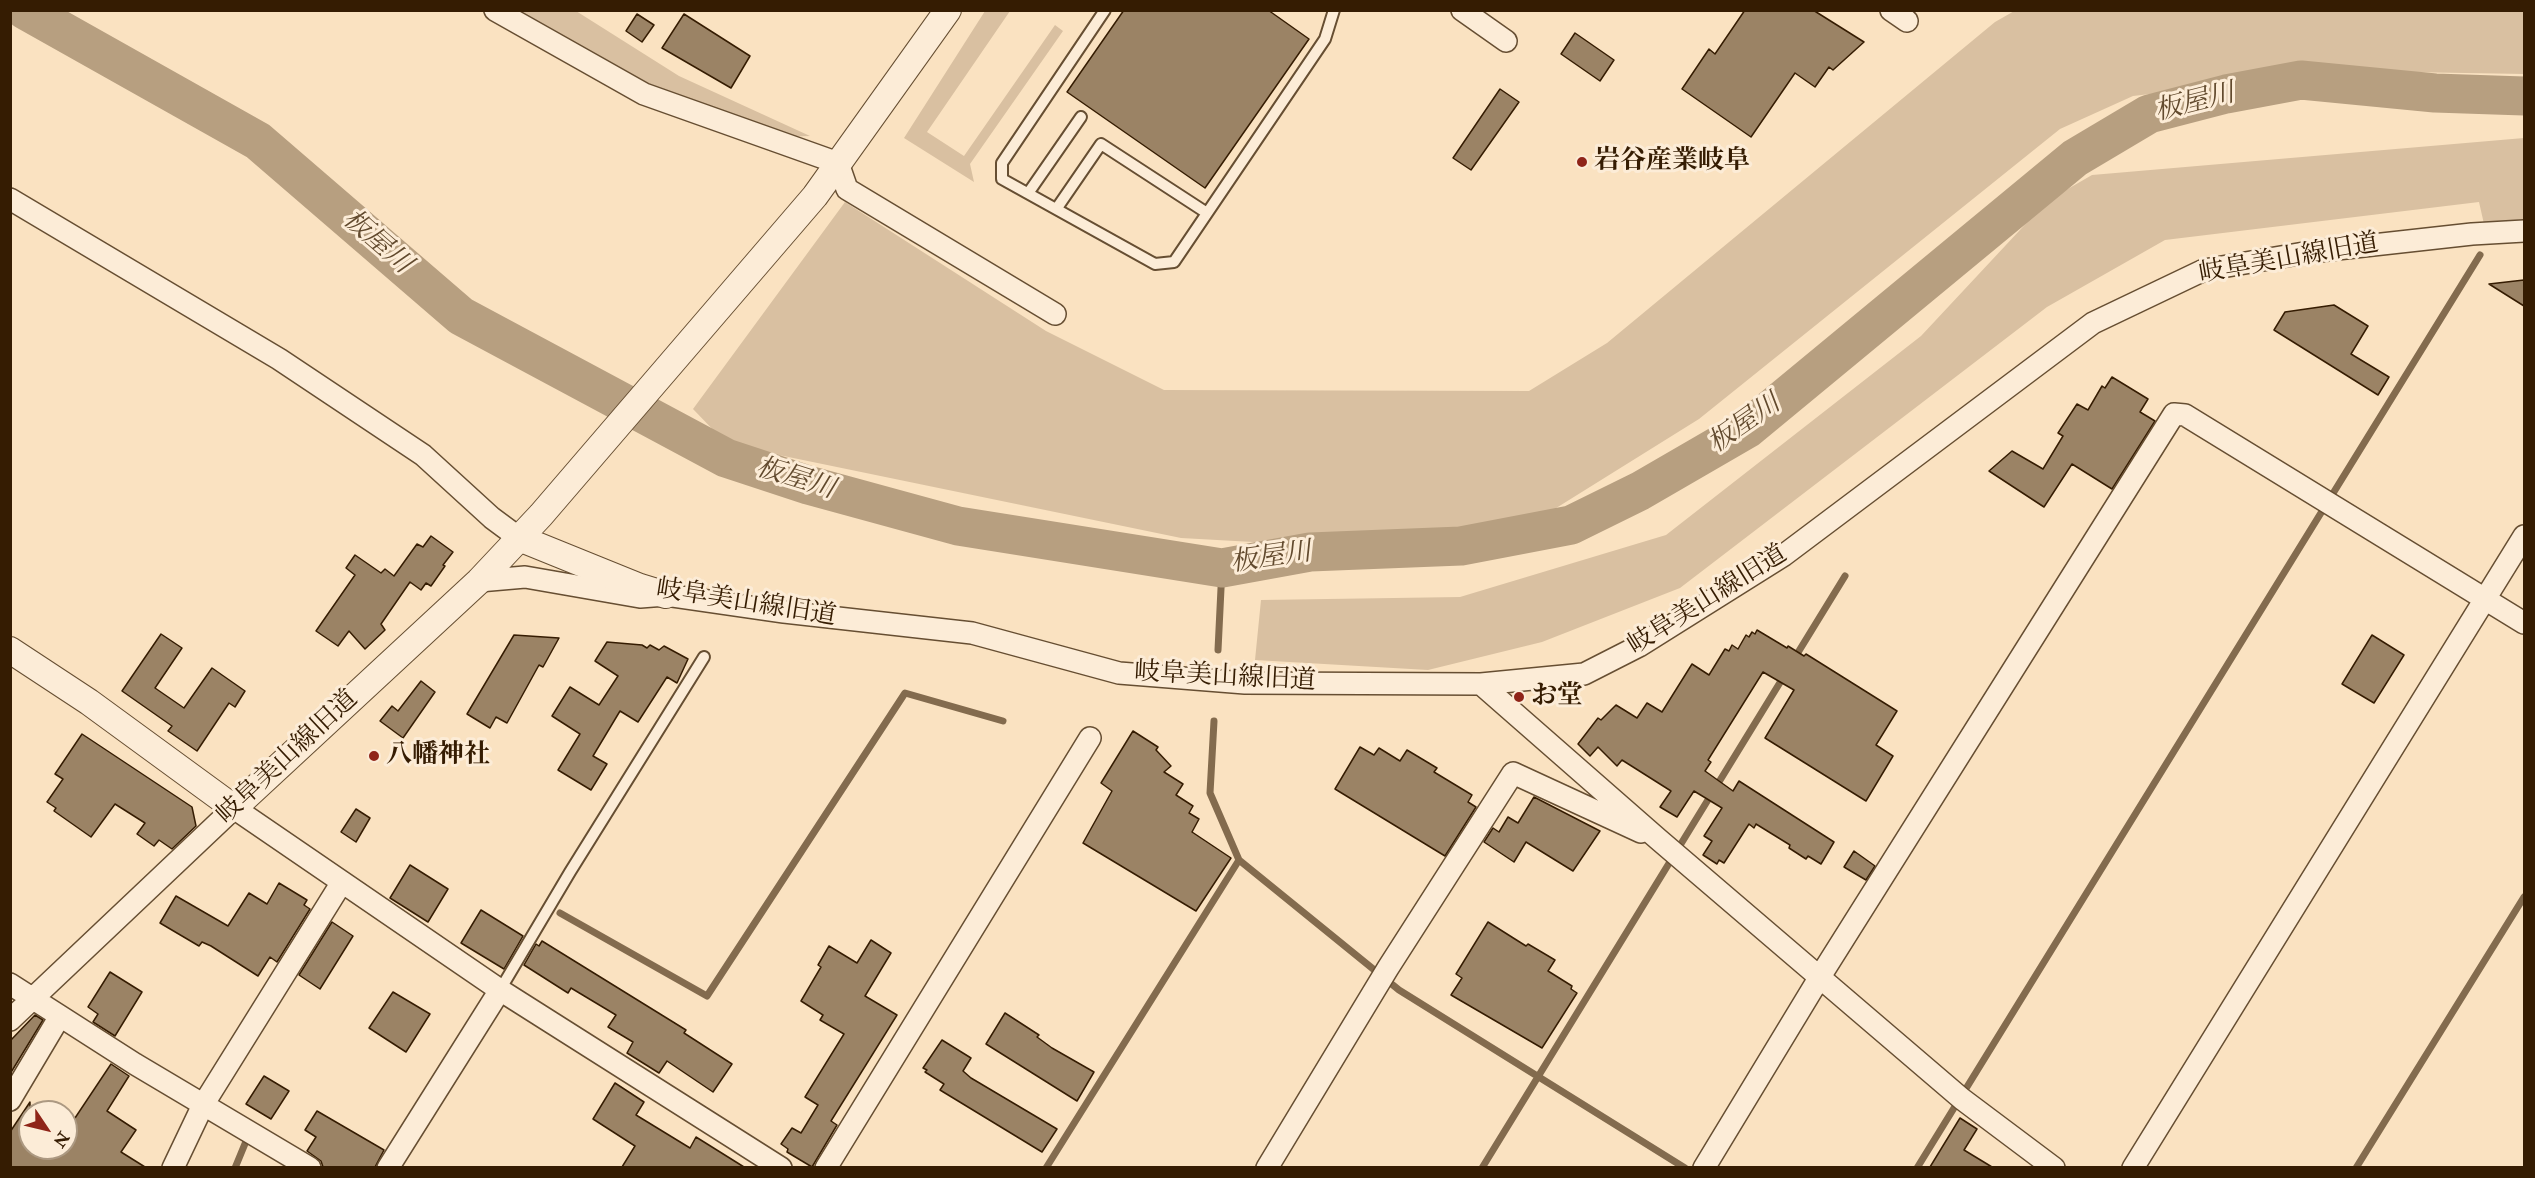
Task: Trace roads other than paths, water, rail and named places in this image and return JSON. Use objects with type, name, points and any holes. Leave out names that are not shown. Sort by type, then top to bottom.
[{"type":"street","points":[[495,10],[644,94],[838,163]]},
{"type":"street","points":[[10,200],[279,359],[423,455],[492,518],[519,538],[815,196],[948,10]]},
{"type":"street","points":[[1462,10],[1506,40]]},
{"type":"street","points":[[838,163],[847,189],[1055,314]]},
{"type":"street","name":"岐阜美山線旧道","points":[[10,1020],[479,581],[519,538],[640,587],[666,595],[784,612],[972,633],[1119,674],[1245,683],[1481,684],[1584,674],[1639,646],[1784,555],[2093,323],[2204,270],[2310,252],[2472,234],[2524,231]]},
{"type":"street","points":[[1704,1167],[1821,975],[2174,414],[2186,415],[2524,623]]},
{"type":"street","points":[[2133,1167],[2524,536]]},
{"type":"street","points":[[479,581],[525,577],[640,597],[666,595]]},
{"type":"street","points":[[10,650],[89,702],[234,808],[500,990],[782,1167]]},
{"type":"street","points":[[1481,684],[1962,1099],[2054,1167]]},
{"type":"street","points":[[826,1167],[1090,738]]},
{"type":"street","points":[[1267,1167],[1513,773],[1658,839]]},
{"type":"street","points":[[173,1167],[203,1105],[342,882]]},
{"type":"street","points":[[10,984],[203,1105],[310,1167]]},
{"type":"street","points":[[388,1167],[500,990]]},
{"type":"street","points":[[10,1100],[60,1016]]},
{"type":"lane","points":[[1105,10],[1002,163],[1002,178],[1155,264],[1174,262],[1325,39],[1332,13]]},
{"type":"lane","points":[[1029,192],[1081,117]]},
{"type":"lane","points":[[1057,208],[1101,144],[1207,213]]},
{"type":"lane","points":[[500,990],[570,872],[704,657]]},
{"type":"waterway","name":"板屋川","points":[[25,10],[258,141],[461,316],[726,458],[808,485],[958,526],[1222,568],[1310,552],[1461,546],[1571,525],[1640,491],[1747,429],[2075,158],[2149,114],[2226,94],[2301,80],[2435,93],[2524,96]]},
{"type":"waterway","points":[[1917,1168],[2480,255]]},
{"type":"waterway","points":[[1218,650],[1222,568]]},
{"type":"waterway","points":[[1794,659],[1845,576]]},
{"type":"waterway","points":[[1482,1168],[1784,676]]},
{"type":"waterway","points":[[560,913],[707,996],[905,693],[1003,721]]},
{"type":"waterway","points":[[1214,721],[1210,793],[1239,860],[1399,990],[1685,1168]]},
{"type":"waterway","points":[[1046,1168],[1239,860]]},
{"type":"waterway","points":[[2356,1168],[2524,897]]},
{"type":"waterway","points":[[235,1168],[249,1134]]},
{"type":"place","name":"岩谷産業岐阜","points":[[1582,162]]},
{"type":"place","name":"お堂","points":[[1519,697]]},
{"type":"place","name":"八幡神社","points":[[374,756]]}]
